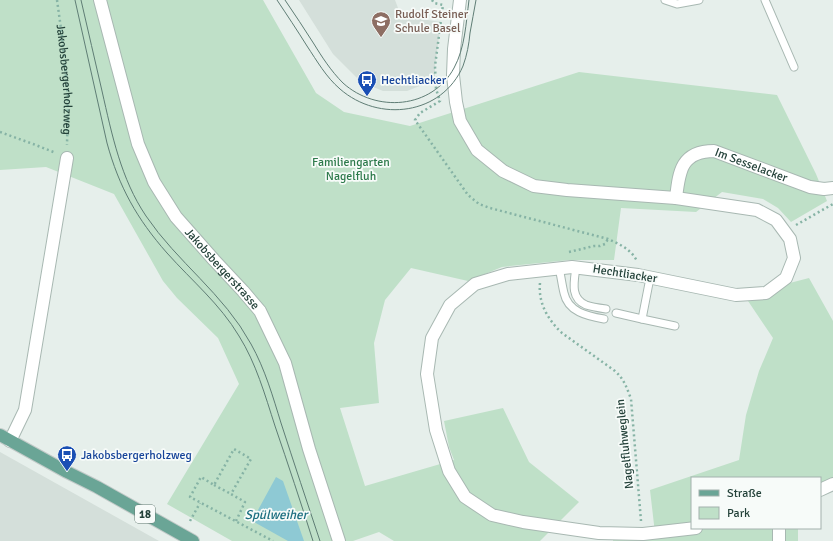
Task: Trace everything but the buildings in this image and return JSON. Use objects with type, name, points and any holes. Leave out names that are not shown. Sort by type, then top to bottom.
[{"type":"main road","name":"18","points":[[5,438],[97,487],[193,541]]},
{"type":"street","name":"Jakobsbergerstrasse","points":[[100,0],[138,144],[154,182],[176,217],[260,311],[285,363],[309,449],[339,541]]},
{"type":"street","name":"Hechtliacker","points":[[460,0],[454,49],[453,74],[460,121],[477,150],[503,171],[534,186],[566,190],[676,198],[757,210],[776,220],[790,239],[794,258],[786,278],[766,293],[736,295],[638,275],[576,267],[508,274],[475,284],[450,305],[432,338],[427,374],[436,430],[449,471],[465,498],[492,515],[523,522],[599,533],[643,534],[691,529]]},
{"type":"street","name":"Im Sesselacker","points":[[676,198],[678,179],[683,166],[690,157],[704,151],[714,152],[810,187],[824,189],[833,188]]},
{"type":"street","points":[[5,438],[25,410],[67,158]]},
{"type":"street","points":[[821,490],[833,484]]},
{"type":"street","points":[[778,529],[780,532],[779,541]]},
{"type":"lane","points":[[665,0],[677,4],[699,0]]},
{"type":"lane","points":[[765,0],[794,67]]},
{"type":"lane","points":[[576,267],[574,291],[578,299],[586,305],[606,309]]},
{"type":"lane","points":[[559,268],[564,294],[570,304],[578,312],[604,319]]},
{"type":"lane","points":[[642,319],[650,278]]},
{"type":"lane","points":[[616,314],[675,326]]},
{"type":"path","name":"Jakobsbergerholzweg","points":[[57,0],[68,97],[67,158]]},
{"type":"path","points":[[432,0],[434,3],[443,5]]},
{"type":"path","points":[[435,80],[435,66],[444,0]]},
{"type":"path","points":[[0,132],[67,158]]},
{"type":"path","points":[[785,232],[833,204]]},
{"type":"path","name":"Nagelfluhweglein","points":[[541,270],[541,301],[548,316],[562,333],[621,376],[631,399],[643,534]]},
{"type":"path","points":[[214,485],[234,449],[251,459],[231,494]]},
{"type":"path","points":[[236,521],[246,502],[201,477],[190,497],[273,541]]},
{"type":"path","points":[[190,522],[200,503]]},
{"type":"shaded area","name":"Rudolf Steiner Schule Basel","points":[[299,0],[395,0],[401,16],[441,22],[435,66],[435,80],[407,91],[383,91],[361,82],[333,54]]},
{"type":"shaded area","points":[[0,452],[159,541],[0,541]]},
{"type":"green space","name":"Familiengarten Nagelfluh","points":[[0,0],[263,0],[316,93],[344,112],[410,126],[579,72],[777,95],[816,174],[827,201],[791,222],[778,208],[763,199],[722,192],[696,212],[621,208],[614,260],[569,260],[502,267],[468,281],[411,268],[385,300],[374,343],[379,403],[340,408],[365,486],[454,460],[449,447],[444,421],[503,408],[529,462],[579,502],[540,541],[394,541],[379,532],[353,541],[232,541],[167,504],[239,384],[218,338],[177,298],[163,281],[114,194],[46,167],[0,170]]},
{"type":"green space","points":[[809,278],[833,321],[833,484],[821,490],[821,477],[691,477],[691,529],[798,529],[798,541],[613,541],[614,533],[655,533],[650,490],[739,460],[746,415],[759,371],[773,338],[744,295]]},
{"type":"water","name":"Spülweiher","points":[[276,477],[283,481],[304,541],[288,541],[252,521]]},
{"type":"tram line","points":[[75,0],[107,143],[123,188],[138,215],[156,240],[223,313],[245,346],[264,391],[313,541]]},
{"type":"tram line","points":[[81,0],[118,156],[130,187],[137,202],[158,233],[228,309],[251,344],[268,383],[320,541]]},
{"type":"tram line","points":[[277,0],[318,63],[340,89],[356,100],[373,107],[391,110],[408,109],[425,104],[440,95],[453,82],[466,58],[476,0]]},
{"type":"tram line","points":[[285,0],[327,64],[343,83],[356,93],[371,99],[387,102],[403,102],[418,99],[432,92],[444,82],[454,68],[461,52],[469,0]]},
{"type":"place","name":"Rudolf Steiner Schule Basel","points":[[381,38]]},
{"type":"place","name":"Hechtliacker","points":[[367,97]]},
{"type":"place","name":"Jakobsbergerholzweg","points":[[67,472]]}]
